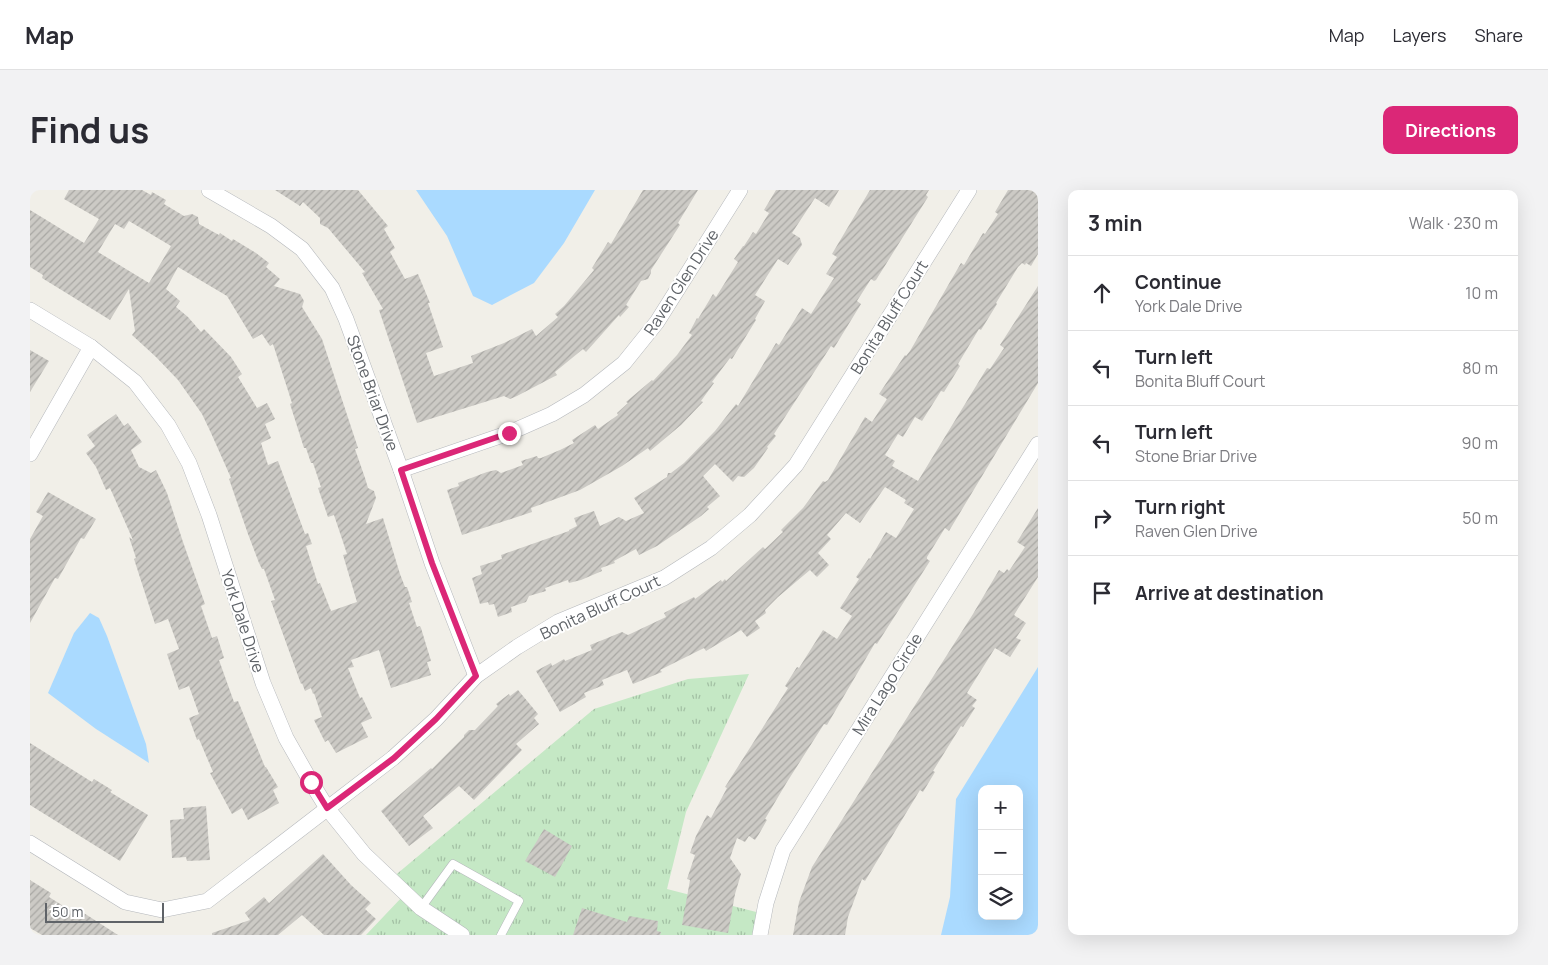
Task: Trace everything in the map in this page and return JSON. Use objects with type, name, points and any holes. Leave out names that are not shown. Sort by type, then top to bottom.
[{"type":"street","name":"Stone Briar Drive","points":[[209,190],[271,226],[302,249],[332,288],[346,319],[401,470],[432,563],[476,676]]},
{"type":"street","name":"Raven Glen Drive","points":[[401,470],[509,433],[552,414],[584,395],[617,368],[657,322],[740,190]]},
{"type":"street","name":"Bonita Bluff Court","points":[[30,843],[125,902],[162,910],[207,901],[394,758],[436,719],[476,676],[517,647],[558,622],[664,578],[711,548],[750,515],[796,464],[969,190]]},
{"type":"street","name":"York Dale Drive","points":[[30,310],[91,347],[135,382],[168,425],[189,463],[209,515],[262,683],[286,738],[327,808],[364,854],[421,908],[462,935]]},
{"type":"street","points":[[30,454],[91,347]]},
{"type":"street","name":"Mira Lago Circle","points":[[760,935],[766,903],[783,850],[1038,444]]},
{"type":"lane","points":[[421,908],[454,864],[519,901],[501,935]]},
{"type":"green space","points":[[749,674],[686,812],[667,889],[764,914],[760,935],[366,935],[403,896],[392,878],[594,709],[688,679]]},
{"type":"water","points":[[416,190],[595,190],[564,243],[534,283],[492,305],[473,296],[447,236]]},
{"type":"water","points":[[90,613],[99,618],[107,636],[146,744],[149,763],[96,729],[48,693],[74,633]]},
{"type":"water","points":[[1038,667],[1038,935],[941,935],[950,897],[956,799]]},
{"type":"building","points":[[69,190],[142,190],[151,195],[152,192],[166,200],[164,204],[184,216],[192,214],[198,217],[199,224],[219,235],[220,233],[232,241],[233,239],[256,253],[269,263],[266,267],[280,279],[274,286],[300,294],[304,301],[302,307],[322,339],[358,448],[355,449],[368,488],[374,491],[376,498],[366,524],[383,518],[400,574],[412,602],[409,603],[417,627],[420,626],[421,628],[431,661],[427,662],[431,675],[391,688],[379,650],[351,660],[354,667],[348,668],[360,698],[362,697],[372,718],[361,723],[368,737],[336,753],[328,740],[325,742],[314,720],[322,717],[314,693],[311,688],[305,691],[301,684],[271,601],[275,600],[264,569],[262,569],[259,563],[248,534],[229,479],[231,478],[202,414],[178,380],[132,335],[135,331],[129,289],[110,320],[42,278],[43,275],[30,267],[30,210],[84,243],[99,219],[64,199]],"holes":[[[129,221],[171,246],[149,283],[98,252],[115,224],[124,229]],[[178,267],[227,296],[253,339],[262,334],[270,346],[273,344],[304,448],[306,448],[311,463],[313,463],[321,487],[318,488],[328,517],[334,515],[347,554],[343,555],[357,602],[331,611],[320,583],[318,584],[306,546],[312,544],[308,533],[305,534],[278,461],[268,465],[261,443],[271,438],[265,424],[275,419],[267,403],[257,408],[238,377],[242,374],[231,357],[204,329],[201,332],[176,307],[180,301],[166,289]]]},
{"type":"building","points":[[275,190],[358,190],[388,226],[384,229],[395,248],[390,252],[405,279],[418,274],[430,303],[428,303],[443,347],[426,353],[434,376],[473,363],[471,356],[532,329],[536,336],[558,317],[555,314],[594,270],[592,268],[608,242],[611,244],[643,190],[698,190],[678,223],[680,225],[651,270],[648,279],[641,281],[626,305],[629,307],[620,317],[619,315],[586,352],[583,349],[555,372],[557,375],[510,399],[504,396],[417,423],[379,310],[383,309],[362,273],[365,272],[328,228],[320,224],[320,218],[303,202],[300,206]]},
{"type":"building","points":[[776,190],[839,190],[829,207],[815,198],[792,233],[800,238],[802,245],[788,265],[778,259],[755,295],[765,301],[756,320],[732,359],[730,358],[712,382],[714,383],[701,401],[703,402],[681,425],[650,451],[648,448],[622,466],[580,490],[531,508],[532,512],[462,535],[447,490],[459,486],[458,483],[487,472],[496,470],[501,473],[523,465],[521,461],[537,456],[541,458],[560,450],[574,443],[572,440],[595,425],[598,429],[618,415],[617,413],[628,403],[626,402],[653,381],[692,335],[689,333],[697,318],[713,294],[716,297],[738,262],[734,259],[753,232],[756,234],[769,213],[764,210]]},
{"type":"building","points":[[870,190],[929,190],[926,195],[928,197],[876,280],[871,279],[857,301],[861,304],[834,348],[831,346],[774,434],[776,436],[754,468],[744,477],[738,476],[733,482],[715,464],[703,476],[720,496],[707,507],[709,509],[701,516],[657,546],[639,555],[636,549],[614,561],[615,563],[601,568],[602,571],[581,580],[569,583],[568,580],[545,588],[546,591],[529,596],[526,602],[511,607],[512,612],[498,617],[494,604],[489,605],[488,602],[480,604],[472,578],[482,574],[480,566],[502,559],[501,555],[569,531],[577,526],[574,518],[594,511],[600,526],[619,517],[626,521],[644,513],[634,498],[667,477],[668,473],[671,473],[684,463],[715,431],[736,404],[738,406],[776,343],[779,345],[802,308],[811,314],[834,278],[826,274],[837,257],[832,254]]},
{"type":"building","points":[[1008,190],[1038,190],[1038,254],[1031,266],[1022,263],[1018,267],[981,330],[979,329],[958,364],[960,366],[944,392],[941,391],[922,421],[915,417],[903,437],[898,434],[885,455],[895,461],[892,466],[918,481],[987,368],[990,369],[1004,348],[1000,345],[1038,286],[1038,383],[949,531],[945,528],[927,557],[930,561],[877,644],[875,643],[827,725],[824,724],[787,782],[765,819],[767,820],[759,834],[755,840],[749,836],[745,842],[737,838],[730,858],[741,874],[735,894],[728,933],[682,925],[690,880],[687,879],[695,855],[690,853],[707,815],[711,818],[727,788],[725,787],[788,688],[785,686],[823,630],[837,639],[852,616],[840,608],[859,579],[856,577],[870,559],[886,532],[896,538],[914,509],[904,503],[906,500],[885,487],[860,523],[846,513],[827,535],[831,539],[818,553],[829,565],[817,577],[810,570],[778,597],[765,610],[766,613],[755,621],[760,628],[747,637],[741,630],[706,651],[704,648],[660,670],[662,672],[633,684],[627,670],[602,680],[604,685],[584,693],[586,697],[560,712],[536,671],[551,663],[552,666],[564,659],[565,661],[592,650],[590,645],[622,632],[628,635],[666,617],[664,613],[694,597],[695,599],[721,580],[722,582],[725,579],[726,581],[763,547],[765,549],[783,532],[781,530],[803,508],[823,481],[828,480],[865,417],[872,422],[887,399],[879,394],[905,355],[910,351],[961,263],[964,265],[983,233],[985,234],[998,214],[995,212]]},
{"type":"building","points":[[30,350],[49,361],[30,392]]},
{"type":"building","points":[[116,414],[124,426],[128,423],[142,442],[131,450],[139,467],[151,473],[156,470],[167,493],[205,604],[201,606],[212,638],[217,636],[224,658],[219,660],[234,702],[238,701],[265,767],[278,787],[273,790],[279,803],[248,820],[242,808],[232,814],[210,773],[213,772],[199,739],[197,740],[189,718],[199,714],[189,686],[179,690],[167,654],[179,649],[168,619],[155,624],[134,559],[136,558],[129,537],[133,540],[110,488],[106,490],[96,467],[86,453],[95,446],[87,435]]},
{"type":"building","points":[[48,492],[96,519],[84,539],[81,538],[58,579],[55,578],[30,623],[30,539],[43,516],[36,512]]},
{"type":"building","points":[[1038,508],[1038,577],[1014,615],[1026,623],[1016,638],[1021,640],[1010,657],[995,648],[967,693],[977,700],[972,706],[975,708],[963,727],[961,726],[933,771],[935,772],[923,792],[920,790],[865,881],[862,879],[848,917],[845,935],[793,935],[799,902],[812,867],[999,570],[1004,573],[1007,569],[1009,571],[1025,547],[1017,542]]},
{"type":"building","points":[[518,690],[538,714],[534,718],[539,724],[516,744],[522,750],[474,800],[459,786],[423,816],[433,828],[409,846],[381,811],[432,769],[469,730],[475,730],[498,706],[496,704]]},
{"type":"building","points":[[30,743],[92,782],[94,779],[112,790],[110,792],[148,815],[120,861],[30,805]]},
{"type":"building","points":[[206,806],[210,860],[187,861],[186,857],[172,858],[170,820],[184,819],[183,808]]},
{"type":"building","points":[[544,829],[572,846],[555,877],[525,861]]},
{"type":"building","points":[[323,854],[351,885],[371,903],[365,909],[376,919],[361,935],[324,935],[302,915],[278,935],[212,935],[212,933],[250,920],[245,913],[264,897],[269,903]]},
{"type":"building","points":[[30,880],[51,893],[49,897],[73,912],[76,908],[118,935],[42,935],[30,928]]},
{"type":"building","points":[[582,908],[627,922],[629,916],[658,921],[657,931],[661,932],[660,935],[573,935]]},
{"type":"route","points":[[311,782],[327,808],[394,758],[436,719],[476,676],[432,563],[401,470],[509,433]]}]
